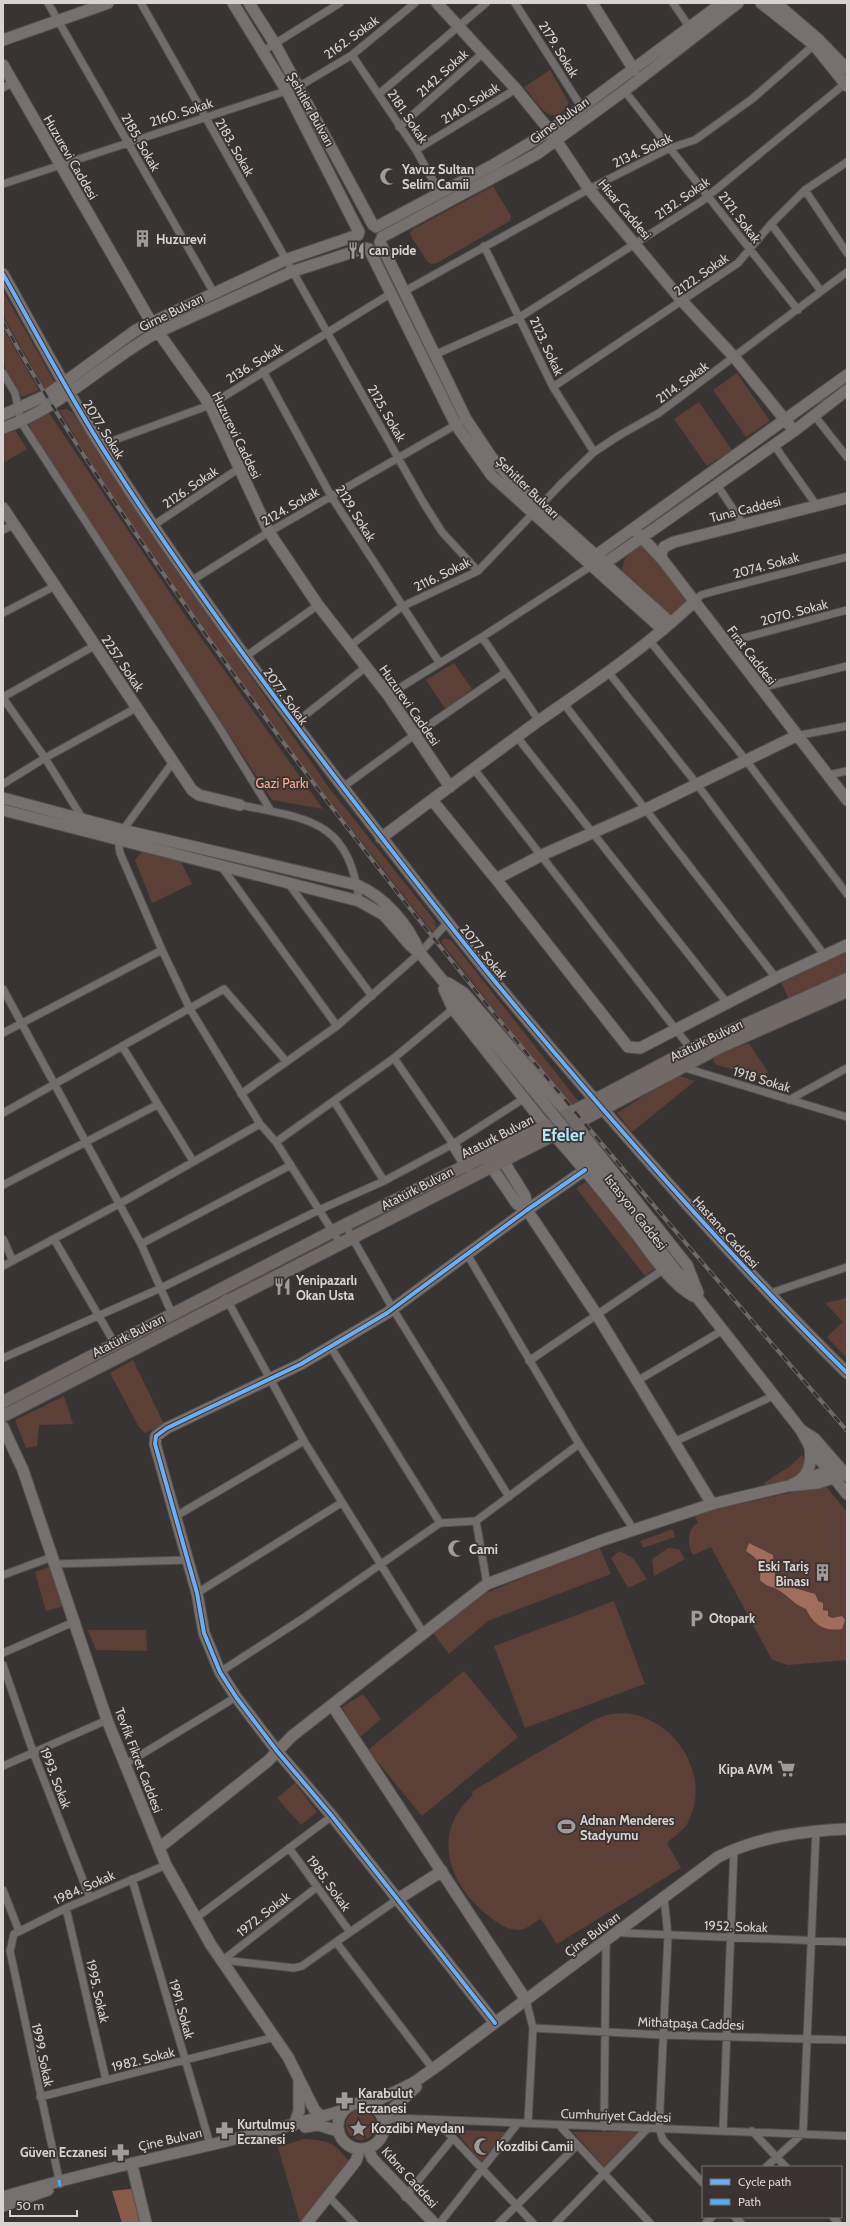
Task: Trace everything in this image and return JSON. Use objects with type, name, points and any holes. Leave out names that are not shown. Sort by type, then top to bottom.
[{"type":"main road","name":"Atatürk Bulvarı","points":[[679,1062],[691,1049],[847,979]]},
{"type":"main road","name":"Atatürk Bulvarı","points":[[550,1131],[571,1124],[599,1105],[679,1062],[720,1047],[847,991]]},
{"type":"main road","name":"Ataturk Bulvarı","points":[[345,1225],[467,1166],[488,1162],[550,1131]]},
{"type":"main road","name":"Atatürk Bulvarı","points":[[3,1416],[352,1237],[488,1162]]},
{"type":"main road","name":"Atatürk Bulvarı","points":[[3,1402],[345,1225]]},
{"type":"street","name":"2185. Sokak","points":[[48,3],[214,293]]},
{"type":"street","points":[[3,40],[108,3]]},
{"type":"street","name":"2183. Sokak","points":[[141,3],[285,260]]},
{"type":"street","points":[[263,51],[340,3]]},
{"type":"street","name":"2162. Sokak","points":[[298,87],[352,55],[416,3]]},
{"type":"street","name":"Hisar Caddesi","points":[[437,3],[516,89],[553,136],[589,189],[682,302],[735,358],[794,431]]},
{"type":"street","points":[[379,94],[486,3]]},
{"type":"street","name":"2179. Sokak","points":[[515,3],[582,108]]},
{"type":"street","points":[[592,3],[634,70]]},
{"type":"street","points":[[673,3],[690,28]]},
{"type":"street","name":"Girne Bulvarı","points":[[381,240],[537,154],[582,108],[621,86],[634,70],[722,3]]},
{"type":"street","name":"Girne Bulvarı","points":[[374,226],[553,136],[738,3]]},
{"type":"street","points":[[761,3],[814,45],[846,83]]},
{"type":"street","points":[[776,3],[819,40],[847,69]]},
{"type":"street","points":[[790,3],[795,19]]},
{"type":"street","points":[[236,8],[252,4]]},
{"type":"street","name":"Şehitler Bulvarı","points":[[252,4],[374,226],[403,292],[434,354],[461,422]]},
{"type":"street","name":"Şehitler Bulvarı","points":[[236,8],[287,91],[358,234],[359,243],[367,248],[390,294],[461,422],[537,509],[667,627]]},
{"type":"street","name":"2134. Sokak","points":[[403,292],[589,189],[670,148],[695,140],[752,99],[814,45]]},
{"type":"street","name":"2142. Sokak","points":[[399,127],[483,53]]},
{"type":"street","name":"2181. Sokak","points":[[352,55],[379,94],[399,127],[416,150],[440,193]]},
{"type":"street","name":"Huzurevi Caddesi","points":[[3,65],[8,85],[60,165],[151,322],[210,405],[269,532],[318,605],[351,645],[388,695],[450,787]]},
{"type":"street","name":"2132. Sokak","points":[[434,354],[520,318],[635,244],[709,195],[846,83]]},
{"type":"street","name":"2121. Sokak","points":[[621,86],[709,195],[750,250],[798,310]]},
{"type":"street","name":"2160. Sokak","points":[[3,184],[204,116],[298,87]]},
{"type":"street","name":"2140. Sokak","points":[[416,150],[516,89]]},
{"type":"street","name":"2122. Sokak","points":[[553,387],[682,302],[738,263],[771,224],[805,190],[847,162]]},
{"type":"street","points":[[805,190],[847,253]]},
{"type":"street","points":[[771,224],[821,291]]},
{"type":"street","points":[[358,234],[364,226],[374,226]]},
{"type":"street","name":"Girne Bulvarı","points":[[3,415],[47,395],[136,330],[151,322],[285,260],[358,234]]},
{"type":"street","points":[[367,248],[376,247],[381,240]]},
{"type":"street","name":"2123. Sokak","points":[[484,246],[553,387],[594,452]]},
{"type":"street","name":"Girne Bulvarı","points":[[3,428],[21,422],[70,393],[142,341],[158,332],[291,272],[367,248]]},
{"type":"street","name":"2125. Sokak","points":[[285,260],[423,502],[442,532],[478,571]]},
{"type":"street","name":"2114. Sokak","points":[[537,509],[594,452],[620,435],[659,413],[735,358],[847,272]]},
{"type":"street","name":"2077. Sokak","points":[[3,274],[64,383],[101,445],[191,581],[245,657],[294,724],[447,923],[599,1105]]},
{"type":"street","name":"2136. Sokak","points":[[101,445],[210,405],[262,371],[390,294]]},
{"type":"street","name":"2129. Sokak","points":[[262,371],[331,496],[401,607],[439,662]]},
{"type":"street","points":[[3,373],[15,394],[21,422],[219,727],[271,811]]},
{"type":"street","points":[[604,564],[638,533],[847,375]]},
{"type":"street","points":[[388,695],[439,662],[482,637],[593,561],[717,485],[794,431],[847,390]]},
{"type":"street","points":[[814,415],[847,457]]},
{"type":"street","name":"2124. Sokak","points":[[191,581],[269,532],[461,422]]},
{"type":"street","points":[[774,445],[817,506]]},
{"type":"street","name":"2126. Sokak","points":[[154,525],[238,468]]},
{"type":"street","points":[[717,485],[743,524]]},
{"type":"street","name":"Tuna Caddesi","points":[[662,559],[661,553],[664,547],[674,542],[847,498]]},
{"type":"street","name":"2257. Sokak","points":[[3,508],[8,527],[55,586],[192,790],[199,795],[240,805]]},
{"type":"street","name":"2116. Sokak","points":[[351,645],[401,607],[478,571],[537,509]]},
{"type":"street","name":"Fırat Caddesi","points":[[638,533],[662,559],[796,736],[847,800]]},
{"type":"street","name":"2074. Sokak","points":[[694,602],[701,595],[847,557]]},
{"type":"street","name":"Şehitler Bulvarı","points":[[593,561],[604,564],[667,627]]},
{"type":"street","points":[[3,613],[55,586]]},
{"type":"street","points":[[381,838],[539,721],[609,673],[667,627],[694,602]]},
{"type":"street","points":[[245,657],[318,605]]},
{"type":"street","name":"2070. Sokak","points":[[725,643],[847,610]]},
{"type":"street","points":[[482,637],[539,721]]},
{"type":"street","points":[[650,641],[745,759],[847,894]]},
{"type":"street","points":[[88,831],[83,818],[45,758],[3,697],[94,646]]},
{"type":"street","points":[[760,688],[847,666]]},
{"type":"street","points":[[294,724],[366,667]]},
{"type":"street","points":[[342,787],[415,734],[506,672]]},
{"type":"street","points":[[609,673],[696,783],[825,956]]},
{"type":"street","points":[[564,704],[644,810],[776,978]]},
{"type":"street","points":[[3,784],[45,758],[136,708]]},
{"type":"street","points":[[496,879],[542,855],[644,810],[745,759],[796,736],[847,726]]},
{"type":"street","points":[[517,737],[594,832],[727,1003]]},
{"type":"street","points":[[173,762],[121,834],[120,853],[162,950],[190,1009],[260,1124],[276,1142],[340,1243]]},
{"type":"street","points":[[474,769],[691,1049]]},
{"type":"street","points":[[828,775],[847,771]]},
{"type":"street","points":[[3,798],[83,818],[121,834],[220,866],[287,881],[359,901],[384,915],[409,944],[420,953],[552,1114],[571,1124]]},
{"type":"street","points":[[432,800],[628,1047],[640,1048],[776,978],[847,945]]},
{"type":"street","points":[[240,805],[271,811],[314,823],[325,828],[340,845],[350,862],[357,885],[359,901]]},
{"type":"street","points":[[3,810],[88,831],[121,834],[357,885],[378,896],[412,936],[420,953]]},
{"type":"street","points":[[220,866],[337,1026]]},
{"type":"street","points":[[287,881],[372,996]]},
{"type":"street","points":[[241,1094],[337,1026],[420,953],[447,923]]},
{"type":"street","points":[[3,1033],[21,1025],[162,950]]},
{"type":"street","points":[[439,977],[464,993],[571,1124],[701,1301],[801,1430],[810,1447],[847,1494]]},
{"type":"street","name":"Istasyon Caddesi","points":[[439,977],[453,1009],[523,1099],[585,1170],[664,1269],[681,1288],[701,1301]]},
{"type":"street","points":[[3,989],[21,1025],[141,1244],[172,1314]]},
{"type":"street","points":[[3,1113],[224,989],[286,1061]]},
{"type":"street","points":[[276,1142],[394,1058],[453,1009]]},
{"type":"street","points":[[122,1046],[157,1105],[193,1161]]},
{"type":"street","points":[[394,1058],[467,1166]]},
{"type":"street","name":"1918 Sokak","points":[[679,1062],[789,1100],[847,1117]]},
{"type":"street","points":[[789,1100],[847,1068]]},
{"type":"street","points":[[3,1358],[161,1288],[319,1210],[384,1181],[453,1144],[523,1099]]},
{"type":"street","points":[[334,1100],[384,1181]]},
{"type":"street","points":[[3,1185],[157,1105]]},
{"type":"street","name":"Hastane Caddesi","points":[[599,1105],[768,1294],[847,1373]]},
{"type":"street","points":[[3,1266],[119,1204],[260,1124]]},
{"type":"street","points":[[500,1156],[525,1196],[527,1210]]},
{"type":"street","points":[[488,1162],[517,1204],[527,1210],[597,1315],[712,1504]]},
{"type":"street","points":[[141,1244],[291,1165]]},
{"type":"street","points":[[495,2023],[332,1816],[277,1751],[220,1672],[204,1633],[197,1593],[186,1560],[176,1516],[155,1444],[156,1436],[167,1428],[269,1379],[330,1346],[393,1309],[527,1210],[585,1170]]},
{"type":"street","points":[[345,1225],[393,1309],[509,1496]]},
{"type":"street","points":[[3,1239],[12,1261]]},
{"type":"street","points":[[54,1239],[115,1344]]},
{"type":"street","points":[[467,1254],[579,1444],[634,1530]]},
{"type":"street","points":[[768,1294],[847,1267]]},
{"type":"street","points":[[529,1360],[664,1269]]},
{"type":"street","points":[[221,1289],[304,1441],[341,1503],[424,1634]]},
{"type":"street","points":[[637,1381],[723,1330]]},
{"type":"street","points":[[330,1346],[440,1523]]},
{"type":"street","points":[[674,1442],[774,1395]]},
{"type":"street","name":"Tevfik Fikret Caddesi","points":[[3,1427],[24,1470],[76,1621],[107,1720],[124,1765],[166,1865],[211,1945],[223,1960],[288,2057],[314,2109],[322,2117]]},
{"type":"street","points":[[801,1430],[815,1439],[845,1472]]},
{"type":"street","points":[[176,1516],[304,1441]]},
{"type":"street","points":[[220,1672],[305,1617],[440,1523],[476,1522],[579,1444]]},
{"type":"street","points":[[800,1481],[810,1464],[810,1447]]},
{"type":"street","points":[[788,1486],[800,1481],[845,1472]]},
{"type":"street","points":[[159,1848],[268,1761],[288,1739],[487,1584],[634,1530],[712,1504],[788,1486],[818,1483],[831,1474]]},
{"type":"street","points":[[197,1593],[341,1503]]},
{"type":"street","points":[[476,1522],[487,1584]]},
{"type":"street","points":[[3,1575],[54,1560],[186,1560]]},
{"type":"street","points":[[3,1653],[76,1621]]},
{"type":"street","name":"1993. Sokak","points":[[3,1665],[33,1752],[90,1898]]},
{"type":"street","points":[[124,1765],[236,1696]]},
{"type":"street","points":[[332,1705],[527,2002],[533,2028],[528,2123]]},
{"type":"street","points":[[3,1766],[107,1720]]},
{"type":"street","points":[[196,1918],[332,1816]]},
{"type":"street","name":"Çine Bulvarı","points":[[370,2104],[413,2083],[433,2069],[495,2023],[624,1933],[718,1857],[735,1852],[750,1843],[847,1829]]},
{"type":"street","points":[[767,2166],[803,2133],[816,1834]]},
{"type":"street","name":"Çine Bulvarı","points":[[816,1834],[847,1835]]},
{"type":"street","name":"1985. Sokak","points":[[289,1848],[350,1932]]},
{"type":"street","points":[[723,2130],[735,1852]]},
{"type":"street","name":"1984. Sokak","points":[[16,1932],[66,1908],[166,1865]]},
{"type":"street","points":[[223,1960],[294,1968],[302,1966],[398,1899],[442,1871]]},
{"type":"street","name":"1991. Sokak","points":[[132,1879],[184,2061],[210,2144]]},
{"type":"street","name":"1972. Sokak","points":[[223,1960],[317,1887]]},
{"type":"street","points":[[3,1890],[16,1932]]},
{"type":"street","points":[[665,1900],[668,1936],[659,2128],[663,2140],[702,2181]]},
{"type":"street","name":"Çine Bulvarı","points":[[384,2120],[403,2097],[427,2078],[665,1900]]},
{"type":"street","name":"1995. Sokak","points":[[66,1908],[106,2080]]},
{"type":"street","name":"1999. Sokak","points":[[16,1932],[10,1951],[40,2097],[60,2183]]},
{"type":"street","name":"1952. Sokak","points":[[624,1933],[668,1936],[847,1942]]},
{"type":"street","points":[[336,1942],[433,2069]]},
{"type":"street","points":[[604,2127],[606,1946]]},
{"type":"street","name":"Mithatpaşa Caddesi","points":[[533,2028],[663,2035],[847,2040]]},
{"type":"street","name":"1982. Sokak","points":[[40,2097],[275,2037]]},
{"type":"street","name":"Tevfik Fikret Caddesi","points":[[294,2125],[299,2111],[298,2079]]},
{"type":"street","points":[[307,2223],[329,2196],[363,2149],[377,2143],[381,2137],[384,2120],[377,2108],[370,2104],[354,2103],[344,2110],[338,2119],[338,2130],[343,2141],[349,2146],[363,2149]]},
{"type":"street","name":"Çine Bulvarı","points":[[132,2166],[210,2144],[294,2125],[344,2110]]},
{"type":"street","name":"Cumhuriyet Caddesi","points":[[384,2120],[396,2118],[604,2127],[803,2133],[847,2136]]},
{"type":"street","points":[[436,2120],[533,2223]]},
{"type":"street","points":[[440,2223],[518,2123]]},
{"type":"street","name":"Çine Bulvarı","points":[[3,2197],[132,2166],[318,2125],[338,2130]]},
{"type":"street","points":[[559,2125],[646,2221]]},
{"type":"street","points":[[556,2223],[648,2128]]},
{"type":"street","points":[[752,2131],[785,2166]]},
{"type":"street","points":[[405,2198],[453,2138]]},
{"type":"street","points":[[499,2223],[577,2145]]},
{"type":"street","name":"Kıbrıs Caddesi","points":[[363,2149],[369,2161],[427,2223]]},
{"type":"street","points":[[132,2166],[146,2223]]},
{"type":"street","name":"Çine Bulvarı","points":[[3,2206],[60,2183]]},
{"type":"street","points":[[329,2196],[354,2223]]},
{"type":"street","name":"Kıbrıs Caddesi","points":[[405,2198],[434,2223]]},
{"type":"green space","points":[[550,70],[569,103],[563,111],[557,115],[551,115],[545,112],[524,87]]},
{"type":"green space","points":[[493,186],[511,216],[510,221],[437,263],[431,264],[427,261],[412,238],[410,233],[413,229]]},
{"type":"green space","points":[[3,291],[55,383],[47,393],[3,316]]},
{"type":"green space","points":[[3,328],[39,390],[22,397],[3,364]]},
{"type":"green space","points":[[737,373],[770,421],[746,437],[713,390]]},
{"type":"green space","points":[[699,402],[732,450],[707,466],[674,419]]},
{"type":"green space","points":[[67,409],[73,413],[181,577],[330,789],[435,921],[437,933],[435,935],[311,777],[192,615],[117,504],[59,410]]},
{"type":"green space","name":"Gazi Parkı","points":[[43,411],[49,413],[189,621],[323,809],[272,800],[32,432],[29,423],[36,414]]},
{"type":"green space","points":[[15,430],[27,449],[3,463],[3,435]]},
{"type":"green space","points":[[642,542],[688,597],[680,608],[668,615],[626,578],[622,569],[625,558]]},
{"type":"green space","points":[[454,663],[472,689],[446,710],[426,680]]},
{"type":"green space","points":[[150,851],[180,860],[192,884],[152,903],[135,860],[142,852]]},
{"type":"green space","points":[[444,938],[451,940],[579,1102],[571,1107],[441,942]]},
{"type":"green space","points":[[847,947],[847,975],[790,1002],[780,980]]},
{"type":"green space","points":[[749,1043],[768,1072],[759,1077],[717,1065],[713,1061],[715,1055]]},
{"type":"green space","points":[[676,1075],[695,1081],[632,1132],[617,1113]]},
{"type":"green space","points":[[589,1180],[657,1267],[645,1276],[576,1188]]},
{"type":"green space","points":[[847,1298],[847,1358],[827,1337],[843,1322],[825,1303]]},
{"type":"green space","points":[[133,1360],[164,1424],[145,1433],[139,1427],[110,1373]]},
{"type":"green space","points":[[64,1396],[73,1424],[39,1425],[37,1446],[26,1448],[15,1420]]},
{"type":"green space","points":[[802,1455],[808,1462],[795,1481],[764,1487],[765,1482],[789,1467]]},
{"type":"green space","points":[[825,1485],[847,1512],[847,1660],[788,1665],[772,1660],[711,1547],[693,1555],[689,1542],[690,1533],[694,1525],[698,1523],[694,1514]]},
{"type":"green space","points":[[673,1529],[675,1537],[643,1548],[640,1541]]},
{"type":"green space","points":[[599,1546],[611,1574],[488,1621],[449,1654],[433,1633],[486,1593]]},
{"type":"green space","points":[[668,1548],[679,1549],[685,1559],[654,1576],[652,1559]]},
{"type":"green space","points":[[619,1551],[633,1558],[647,1579],[628,1588],[611,1558]]},
{"type":"green space","points":[[49,1567],[53,1571],[64,1606],[46,1611],[35,1572]]},
{"type":"green space","points":[[614,1601],[645,1684],[525,1728],[494,1646]]},
{"type":"green space","points":[[88,1630],[146,1630],[147,1651],[96,1650]]},
{"type":"green space","points":[[464,1671],[518,1737],[422,1816],[368,1750]]},
{"type":"green space","points":[[363,1694],[381,1719],[360,1737],[342,1707]]},
{"type":"green space","name":"Adnan Menderes Stadyumu","points":[[621,1713],[640,1716],[657,1724],[672,1736],[684,1750],[692,1768],[695,1786],[694,1805],[685,1827],[667,1843],[681,1868],[557,1944],[541,1919],[521,1930],[514,1930],[501,1925],[473,1902],[462,1888],[454,1872],[450,1857],[449,1841],[452,1825],[460,1809],[473,1795],[471,1792],[594,1720],[606,1715]]},
{"type":"green space","points":[[295,1783],[317,1812],[301,1825],[277,1798]]},
{"type":"green space","points":[[361,2110],[367,2111],[375,2119],[375,2131],[367,2139],[361,2140],[355,2139],[347,2131],[346,2125],[347,2119],[355,2111]]},
{"type":"green space","points":[[455,2130],[509,2132],[483,2165]]},
{"type":"green space","points":[[573,2132],[641,2132],[605,2168]]},
{"type":"green space","points":[[304,2139],[332,2144],[341,2152],[351,2165],[300,2223],[278,2147]]},
{"type":"shaded area","points":[[749,1543],[773,1555],[775,1576],[794,1588],[815,1594],[818,1601],[823,1603],[823,1610],[828,1611],[828,1616],[832,1618],[842,1616],[845,1620],[842,1629],[836,1630],[820,1626],[812,1619],[806,1609],[795,1603],[780,1591],[760,1580],[759,1563],[746,1551]]},
{"type":"shaded area","points":[[138,2188],[146,2223],[122,2223],[112,2191]]},
{"type":"railway","points":[[3,322],[46,395],[137,536],[262,713],[341,819],[422,924],[589,1129],[847,1431]]},
{"type":"marked path","points":[[59,2180],[60,2186]]},
{"type":"cycle path","points":[[3,274],[50,359],[100,444],[157,532],[217,618],[342,786],[477,960],[624,1134],[711,1231],[847,1373]]},
{"type":"cycle path","points":[[495,2023],[332,1816],[277,1751],[236,1697],[220,1672],[204,1633],[197,1593],[155,1444],[156,1436],[167,1428],[301,1364],[387,1313],[527,1210],[585,1170]]},
{"type":"place","name":"Yavuz Sultan Selim Camii","points":[[389,176]]},
{"type":"place","name":"Huzurevi","points":[[143,239]]},
{"type":"place","name":"can pide","points":[[356,250]]},
{"type":"place","name":"Yenipazarlı Okan Usta","points":[[283,1287]]},
{"type":"place","name":"Cami","points":[[456,1549]]},
{"type":"place","name":"Eski Tariş Binası","points":[[822,1573]]},
{"type":"place","name":"Otopark","points":[[696,1618]]},
{"type":"place","name":"Kipa AVM","points":[[786,1769]]},
{"type":"place","name":"Adnan Menderes Stadyumu","points":[[567,1827]]},
{"type":"place","name":"Karabulut Eczanesi","points":[[345,2100]]},
{"type":"place","name":"Kozdibi Meydanı","points":[[358,2128]]},
{"type":"place","name":"Kurtulmuş Eczanesi","points":[[224,2131]]},
{"type":"place","name":"Kozdibi Camii","points":[[483,2146]]},
{"type":"place","name":"Güven Eczanesi","points":[[120,2152]]},
{"type":"district","name":"Efeler","points":[[563,1135]]}]
